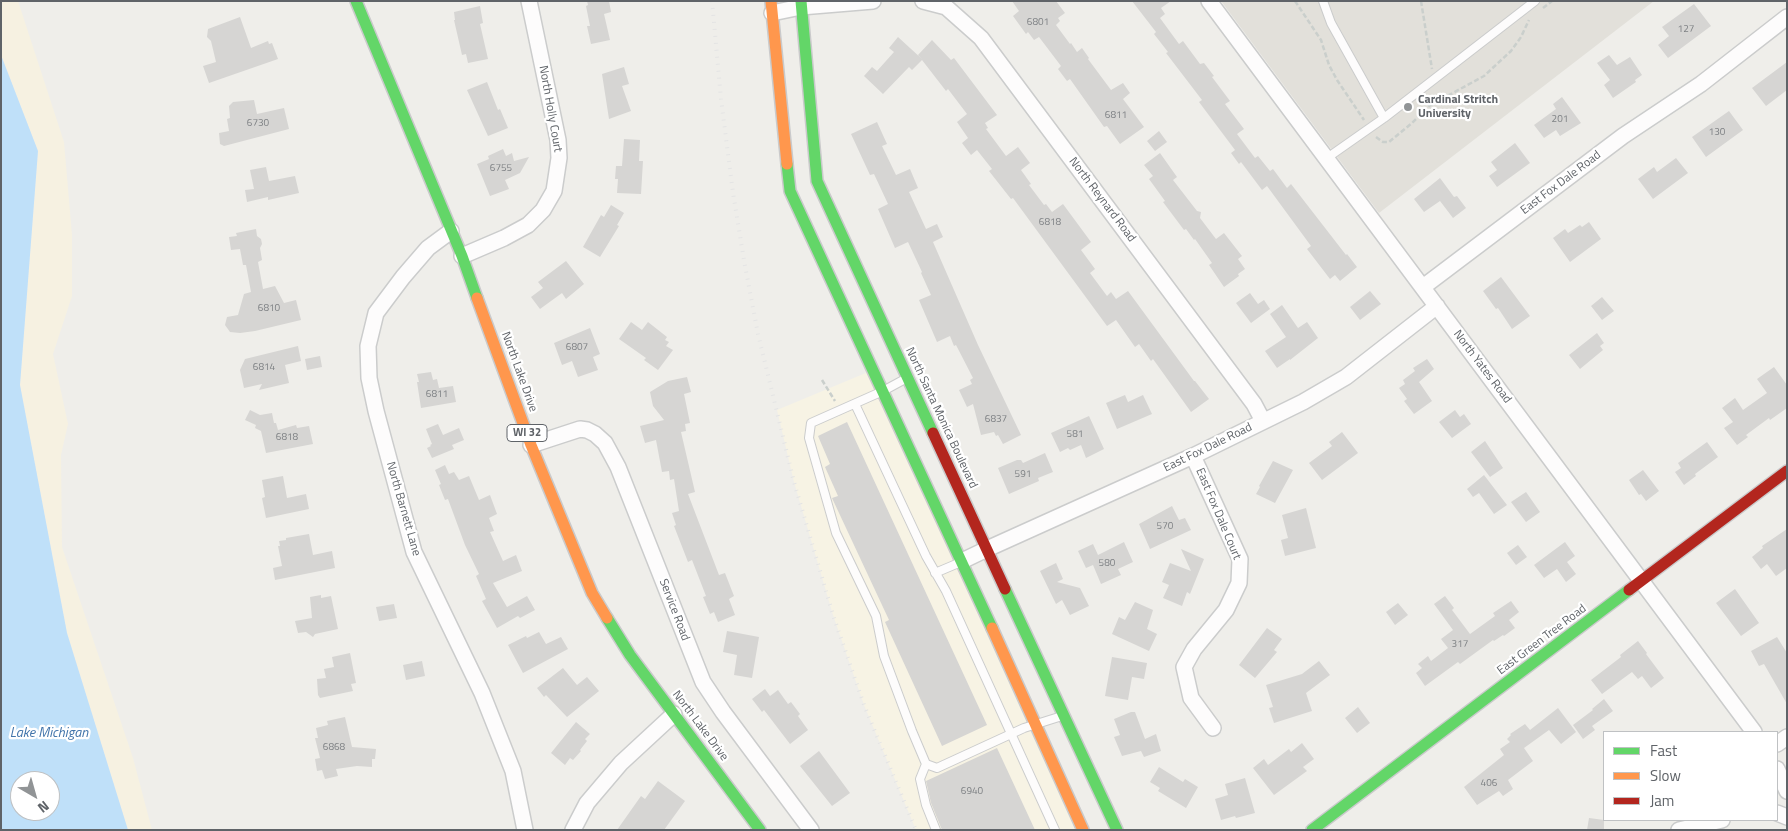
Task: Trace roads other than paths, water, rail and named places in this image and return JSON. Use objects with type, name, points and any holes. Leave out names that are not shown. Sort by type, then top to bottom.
[{"type":"street","name":"North Lake Drive","points":[[356,1],[462,256],[531,445],[592,593],[630,655],[760,830]]},
{"type":"street","name":"North Holly Court","points":[[462,256],[504,238],[528,225],[543,210],[554,191],[560,158],[558,140],[529,1]]},
{"type":"street","points":[[873,1],[772,7],[790,191],[962,562],[1083,830]]},
{"type":"street","name":"North Reynard Road","points":[[923,1],[946,7],[981,38],[1254,404],[1263,421]]},
{"type":"street","name":"North Yates Road","points":[[1209,1],[1753,731]]},
{"type":"street","name":"North Santa Monica Boulevard","points":[[801,4],[817,181],[1117,830]]},
{"type":"street","name":"East Fox Dale Road","points":[[1423,287],[1623,136],[1701,84],[1787,17]]},
{"type":"street","name":"North Barnett Lane","points":[[451,231],[428,248],[376,313],[368,346],[370,378],[376,411],[414,552],[482,693],[513,772],[525,830]]},
{"type":"street","name":"East Fox Dale Road","points":[[962,562],[1193,456],[1303,402],[1346,377],[1437,306]]},
{"type":"street","name":"Service Road","points":[[531,445],[580,429],[595,434],[605,443],[618,467],[703,682],[723,712],[811,830]]},
{"type":"street","name":"East Fox Dale Court","points":[[1193,456],[1240,559],[1239,583],[1226,610],[1194,648],[1184,668],[1191,698],[1213,728]]},
{"type":"street","name":"East Green Tree Road","points":[[1312,830],[1787,470]]},
{"type":"street","points":[[573,830],[587,803],[621,763],[674,714]]},
{"type":"street","points":[[1778,771],[1787,791]]},
{"type":"street","points":[[1679,830],[1718,821]]},
{"type":"lane","points":[[1323,1],[1331,23],[1384,118]]},
{"type":"lane","points":[[1327,158],[1384,118],[1534,2]]},
{"type":"lane","points":[[908,378],[811,423],[809,438],[836,533],[876,616],[884,656],[926,764],[920,779],[926,805],[936,830]]},
{"type":"lane","points":[[855,404],[935,574],[946,591],[1055,830]]},
{"type":"lane","points":[[935,574],[962,562]]},
{"type":"lane","points":[[926,764],[937,768],[1011,734],[1064,715]]},
{"type":"water","name":"Lake Michigan","points":[[1,55],[38,151],[20,385],[67,633],[128,830],[1,830]]},
{"type":"railway","points":[[712,1],[721,99],[745,266],[758,334],[794,482],[833,615],[864,705],[916,830]]},
{"type":"place","name":"Cardinal Stritch University","points":[[1408,107]]}]
